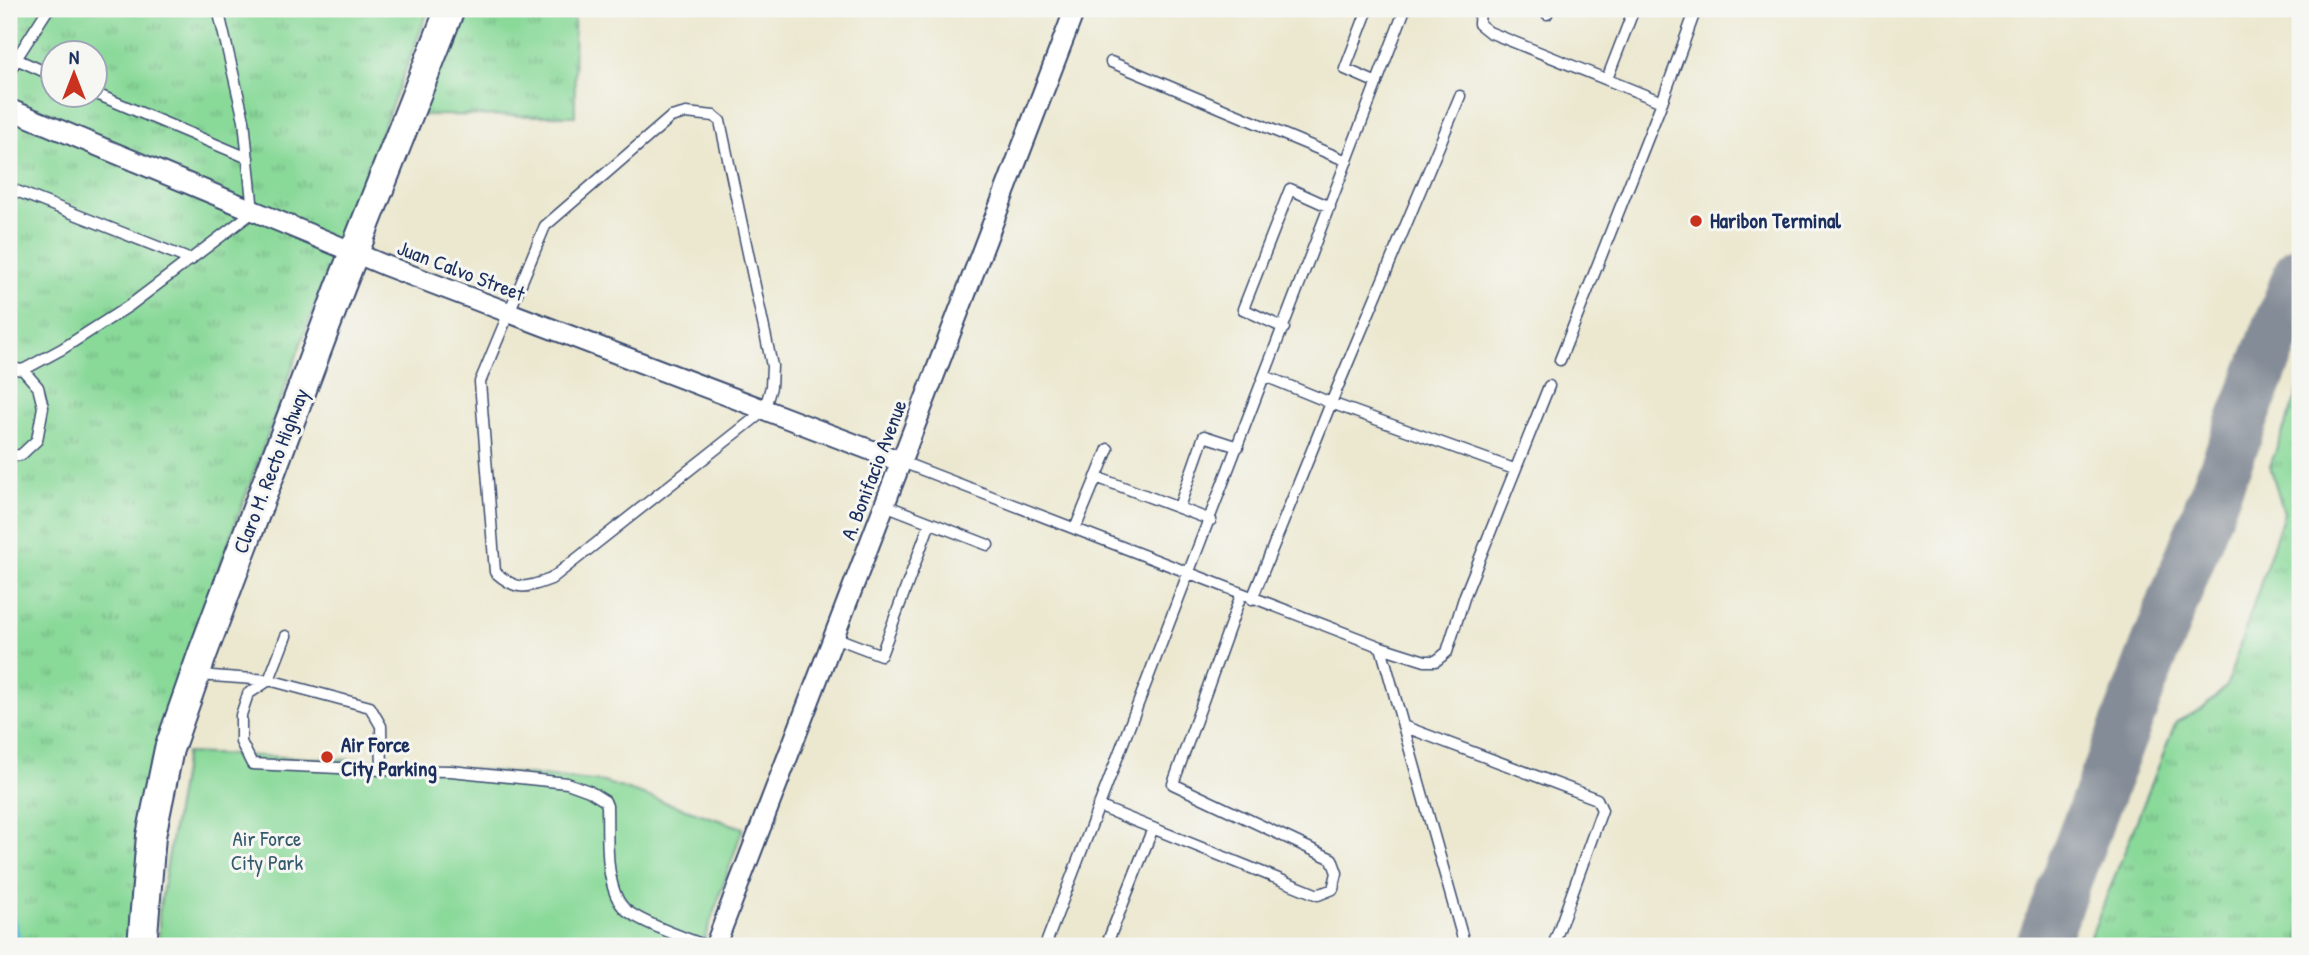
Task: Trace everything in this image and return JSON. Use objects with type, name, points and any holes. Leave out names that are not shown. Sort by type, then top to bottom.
[{"type":"main road","name":"Claro M. Recto Highway","points":[[142,946],[147,874],[158,799],[169,749],[354,253],[450,9]]},
{"type":"street","name":"A. Bonifacio Avenue","points":[[715,946],[1075,9]]},
{"type":"street","name":"Juan Calvo Street","points":[[9,109],[354,253],[902,462]]},
{"type":"lane","points":[[9,75],[16,59],[48,9]]},
{"type":"lane","points":[[9,368],[23,369],[62,349],[129,306],[253,212],[244,120],[218,9]]},
{"type":"lane","points":[[1368,9],[1345,69],[1377,83]]},
{"type":"lane","points":[[1045,946],[1211,520],[1405,9]]},
{"type":"lane","points":[[1480,9],[1479,24],[1489,32],[1662,102]]},
{"type":"lane","points":[[1607,79],[1634,9]]},
{"type":"lane","points":[[1560,360],[1662,102],[1693,10]]},
{"type":"lane","points":[[16,59],[38,69]]},
{"type":"lane","points":[[1111,62],[1347,160]]},
{"type":"lane","points":[[1252,599],[1460,96]]},
{"type":"lane","points":[[108,99],[248,158]]},
{"type":"lane","points":[[686,113],[714,116],[720,121],[772,366],[771,387],[764,411],[551,579],[530,587],[509,585],[495,572],[480,382],[545,226],[671,117],[686,113]]},
{"type":"lane","points":[[9,188],[191,260]]},
{"type":"lane","points":[[1284,328],[1243,309],[1290,189],[1330,207]]},
{"type":"lane","points":[[9,456],[21,455],[37,440],[43,407],[38,387],[23,369]]},
{"type":"lane","points":[[1265,376],[1331,403],[1514,469]]},
{"type":"lane","points":[[902,462],[1252,599],[1424,662],[1436,661],[1447,652],[1465,595],[1549,386]]},
{"type":"lane","points":[[1180,507],[1204,436],[1238,447]]},
{"type":"lane","points":[[1075,529],[1108,449]]},
{"type":"lane","points":[[1096,477],[1211,520]]},
{"type":"lane","points":[[885,505],[988,545]]},
{"type":"lane","points":[[834,637],[881,655],[930,523]]},
{"type":"lane","points":[[1098,806],[1318,895],[1333,889],[1337,873],[1332,859],[1173,784],[1241,594]]},
{"type":"lane","points":[[286,636],[269,680],[248,694],[241,715],[241,742],[252,764],[504,775],[567,783],[589,791],[606,801],[613,887],[624,908],[645,921],[707,946]]},
{"type":"lane","points":[[1381,647],[1465,946]]},
{"type":"lane","points":[[195,674],[269,680],[370,707],[381,726],[382,769]]},
{"type":"lane","points":[[1403,726],[1597,799],[1602,810],[1553,946]]},
{"type":"lane","points":[[1106,946],[1153,828]]},
{"type":"green space","points":[[9,9],[429,9],[326,275],[184,665],[130,946],[9,946]]},
{"type":"green space","points":[[463,9],[574,9],[575,116],[421,115]]},
{"type":"green space","points":[[2300,386],[2300,946],[2087,946],[2176,722],[2202,709],[2226,687],[2284,513],[2270,466]]},
{"type":"green space","name":"Air Force City Park","points":[[186,753],[384,761],[604,782],[743,828],[702,946],[159,946],[159,912]]},
{"type":"waterway","points":[[9,906],[21,946]]},
{"type":"taxiway","points":[[2041,946],[2300,271]]},
{"type":"place","name":"Haribon Terminal","points":[[1696,221]]},
{"type":"place","name":"Air Force City Parking","points":[[327,757]]}]
